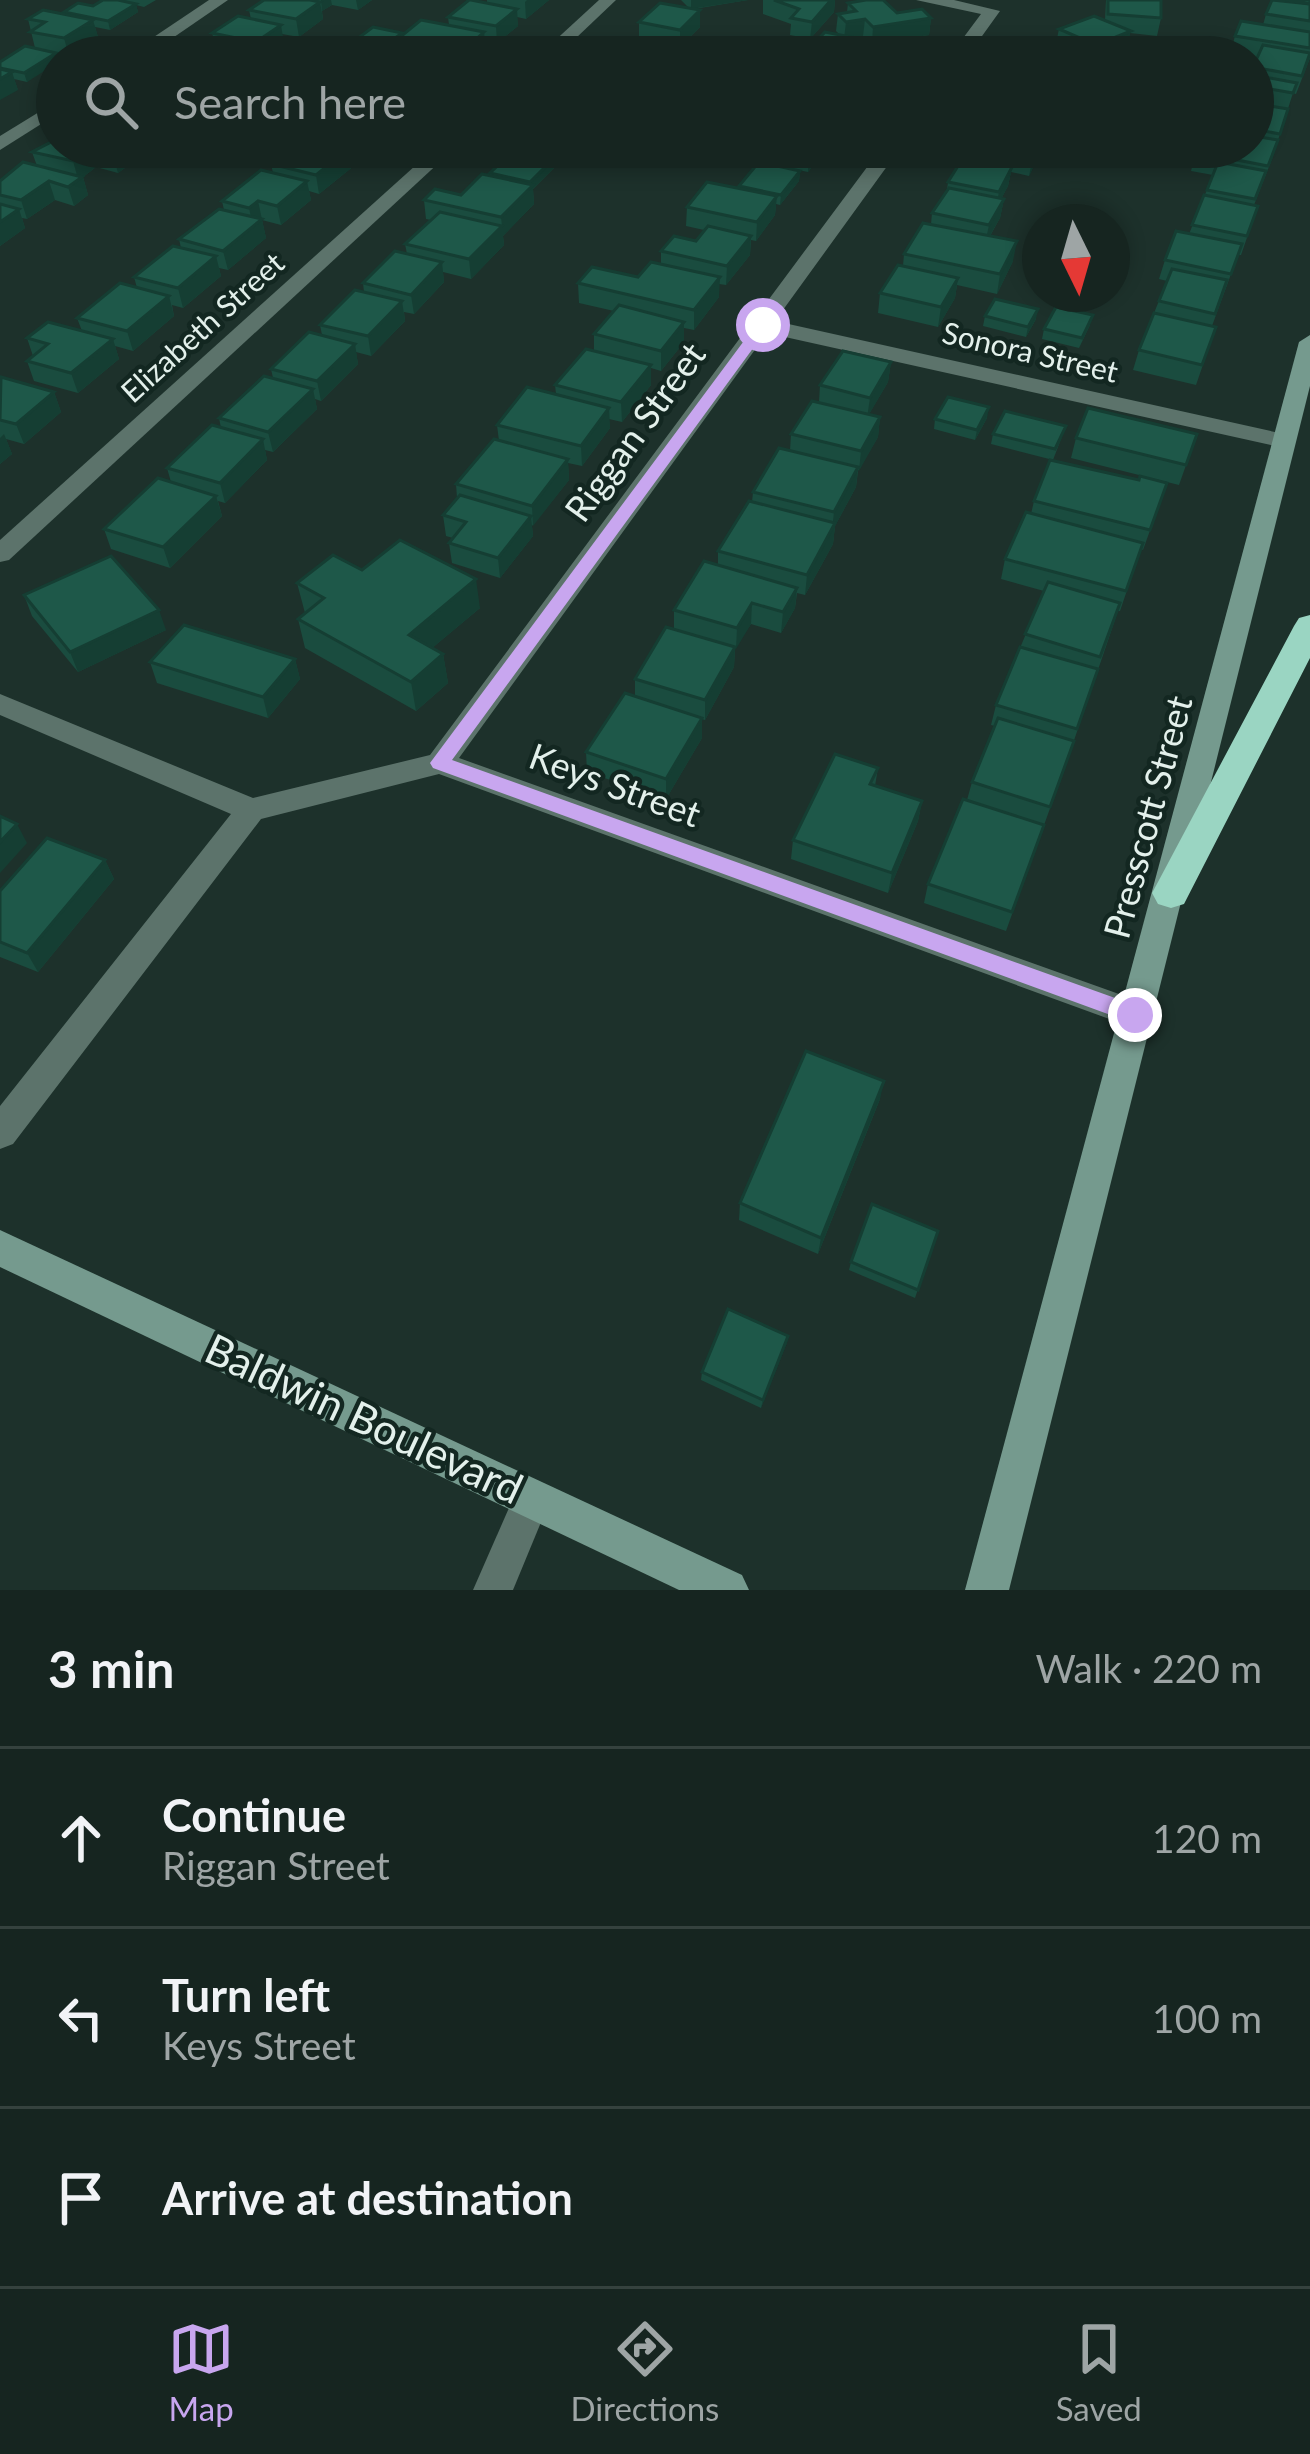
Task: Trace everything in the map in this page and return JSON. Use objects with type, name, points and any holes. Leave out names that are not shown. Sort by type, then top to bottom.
[{"type":"highway","points":[[1171,893],[1310,626]]},
{"type":"main road","name":"Presscott Street","points":[[987,1590],[1310,342]]},
{"type":"main road","name":"Baldwin Boulevard","points":[[0,1248],[727,1590]]},
{"type":"street","points":[[165,36],[220,0]]},
{"type":"street","points":[[569,36],[608,0]]},
{"type":"street","points":[[924,0],[992,11],[974,36]]},
{"type":"street","points":[[0,144],[36,120]]},
{"type":"street","name":"Elizabeth Street","points":[[0,554],[424,168]]},
{"type":"street","name":"Riggan Street","points":[[440,763],[877,168]]},
{"type":"street","name":"Sonora Street","points":[[763,325],[1284,441]]},
{"type":"street","points":[[0,704],[251,810],[440,763]]},
{"type":"street","name":"Keys Street","points":[[440,763],[1135,1015]]},
{"type":"street","points":[[0,1133],[251,810]]},
{"type":"lane","points":[[493,1590],[532,1498]]},
{"type":"building","points":[[103,0],[136,4],[108,21],[64,12],[78,3],[93,6]]},
{"type":"building","points":[[264,0],[320,2],[296,19],[249,10]]},
{"type":"building","points":[[469,0],[517,9],[496,26],[448,17]]},
{"type":"building","points":[[774,0],[831,0],[812,22],[791,18],[799,9]]},
{"type":"building","points":[[883,0],[897,13],[922,9],[931,18],[873,27],[865,19],[846,22],[838,14],[856,11],[848,3]]},
{"type":"building","points":[[1108,0],[1161,0],[1161,18],[1108,14]]},
{"type":"building","points":[[1272,0],[1310,4],[1310,21],[1266,14]]},
{"type":"building","points":[[660,3],[700,10],[680,30],[639,22]]},
{"type":"building","points":[[43,10],[93,20],[67,36],[53,36],[30,32],[45,22],[28,19]]},
{"type":"building","points":[[238,16],[281,25],[265,36],[212,33]]},
{"type":"building","points":[[1094,16],[1131,31],[1118,36],[1075,36],[1059,29]]},
{"type":"building","points":[[421,20],[484,32],[479,36],[401,36]]},
{"type":"building","points":[[1241,21],[1310,32],[1310,48],[1274,42],[1274,36],[1235,36]]},
{"type":"building","points":[[373,27],[402,33],[398,36],[361,36]]},
{"type":"building","points":[[25,46],[36,48],[36,66],[24,73],[0,68],[0,62]]},
{"type":"building","points":[[1274,47],[1310,53],[1302,76],[1274,71]]},
{"type":"building","points":[[1274,79],[1297,83],[1293,93],[1274,90]]},
{"type":"building","points":[[1274,107],[1288,109],[1280,134],[1274,133]]},
{"type":"building","points":[[23,162],[82,177],[68,187],[49,181],[21,200],[0,195],[0,181]]},
{"type":"building","points":[[287,168],[325,168],[316,175]]},
{"type":"building","points":[[495,168],[544,168],[530,182],[490,173]]},
{"type":"building","points":[[754,168],[800,171],[781,195],[739,186]]},
{"type":"building","points":[[957,168],[1011,168],[999,192],[948,182]]},
{"type":"building","points":[[1216,168],[1266,171],[1255,199],[1207,190]]},
{"type":"building","points":[[261,170],[307,181],[277,206],[258,201],[249,208],[222,201]]},
{"type":"building","points":[[482,174],[533,185],[501,217],[424,200],[435,189],[461,195]]},
{"type":"building","points":[[707,182],[777,196],[757,222],[687,207]]},
{"type":"building","points":[[949,188],[1004,199],[989,225],[932,213]]},
{"type":"building","points":[[1204,195],[1258,206],[1247,236],[1192,225]]},
{"type":"building","points":[[0,204],[19,209],[0,222]]},
{"type":"building","points":[[219,209],[262,219],[223,251],[179,239]]},
{"type":"building","points":[[440,212],[502,226],[469,259],[405,244]]},
{"type":"building","points":[[923,223],[1017,241],[1000,274],[904,254]]},
{"type":"building","points":[[708,226],[751,236],[727,266],[661,251],[674,236],[696,241]]},
{"type":"building","points":[[1176,231],[1242,244],[1231,274],[1165,260]]},
{"type":"building","points":[[173,246],[216,256],[178,288],[134,277]]},
{"type":"building","points":[[395,251],[442,262],[411,295],[363,283]]},
{"type":"building","points":[[651,262],[720,277],[694,310],[578,283],[592,267],[638,277]]},
{"type":"building","points":[[898,265],[958,278],[941,307],[880,293]]},
{"type":"building","points":[[1172,269],[1227,280],[1215,314],[1159,301]]},
{"type":"building","points":[[120,283],[169,296],[127,331],[77,318]]},
{"type":"building","points":[[355,290],[402,301],[368,336],[320,325]]},
{"type":"building","points":[[995,299],[1022,305],[1022,312],[1036,312],[1028,327],[985,316]]},
{"type":"building","points":[[619,305],[684,322],[661,351],[594,334]]},
{"type":"building","points":[[1053,312],[1093,315],[1082,338],[1044,329]]},
{"type":"building","points":[[1154,313],[1216,327],[1202,365],[1139,350]]},
{"type":"building","points":[[48,322],[113,339],[71,373],[27,361],[48,344],[27,338]]},
{"type":"building","points":[[309,332],[355,344],[317,381],[271,369]]},
{"type":"building","points":[[586,349],[651,365],[621,402],[555,385]]},
{"type":"building","points":[[843,351],[891,362],[870,398],[820,385]]},
{"type":"building","points":[[264,376],[313,389],[268,432],[219,418]]},
{"type":"building","points":[[1,377],[54,392],[16,424],[0,420]]},
{"type":"building","points":[[527,387],[609,408],[581,446],[497,425]]},
{"type":"building","points":[[948,397],[989,407],[977,430],[935,419]]},
{"type":"building","points":[[812,401],[880,417],[861,451],[791,434]]},
{"type":"building","points":[[1088,408],[1197,434],[1186,465],[1076,438]]},
{"type":"building","points":[[1005,411],[1066,426],[1055,449],[993,434]]},
{"type":"building","points":[[212,425],[263,439],[220,483],[167,468]]},
{"type":"building","points":[[494,439],[568,459],[532,506],[456,484]]},
{"type":"building","points":[[779,448],[858,467],[834,512],[753,492]]},
{"type":"building","points":[[1050,460],[1167,483],[1150,530],[1034,501]]},
{"type":"building","points":[[158,478],[216,496],[163,547],[104,529]]},
{"type":"building","points":[[460,495],[531,516],[498,558],[449,543],[466,522],[443,515]]},
{"type":"building","points":[[749,501],[835,523],[807,575],[718,551]]},
{"type":"building","points":[[1026,512],[1143,543],[1126,591],[1005,559]]},
{"type":"building","points":[[400,540],[476,579],[409,635],[443,654],[411,682],[298,619],[324,598],[297,583],[333,555],[362,570]]},
{"type":"building","points":[[111,556],[159,610],[70,652],[24,595]]},
{"type":"building","points":[[704,561],[797,588],[783,612],[752,603],[737,628],[674,610]]},
{"type":"building","points":[[1048,582],[1120,603],[1100,657],[1025,634]]},
{"type":"building","points":[[184,625],[295,659],[263,697],[150,662]]},
{"type":"building","points":[[666,627],[735,647],[705,700],[635,679]]},
{"type":"building","points":[[1020,647],[1098,669],[1077,729],[996,705]]},
{"type":"building","points":[[625,693],[702,718],[666,779],[586,752]]},
{"type":"building","points":[[998,718],[1074,741],[1050,807],[972,782]]},
{"type":"building","points":[[835,754],[878,768],[870,784],[922,801],[892,873],[793,840]]},
{"type":"building","points":[[963,799],[1044,825],[1012,912],[928,884]]},
{"type":"building","points":[[0,816],[17,824],[0,842]]},
{"type":"building","points":[[47,838],[105,860],[27,953],[0,942],[0,891]]},
{"type":"building","points":[[806,1051],[884,1081],[821,1238],[740,1203]]},
{"type":"building","points":[[872,1204],[938,1231],[918,1290],[851,1262]]},
{"type":"building","points":[[728,1309],[788,1336],[763,1400],[702,1372]]},
{"type":"route","points":[[763,325],[440,763],[1135,1015]]}]
